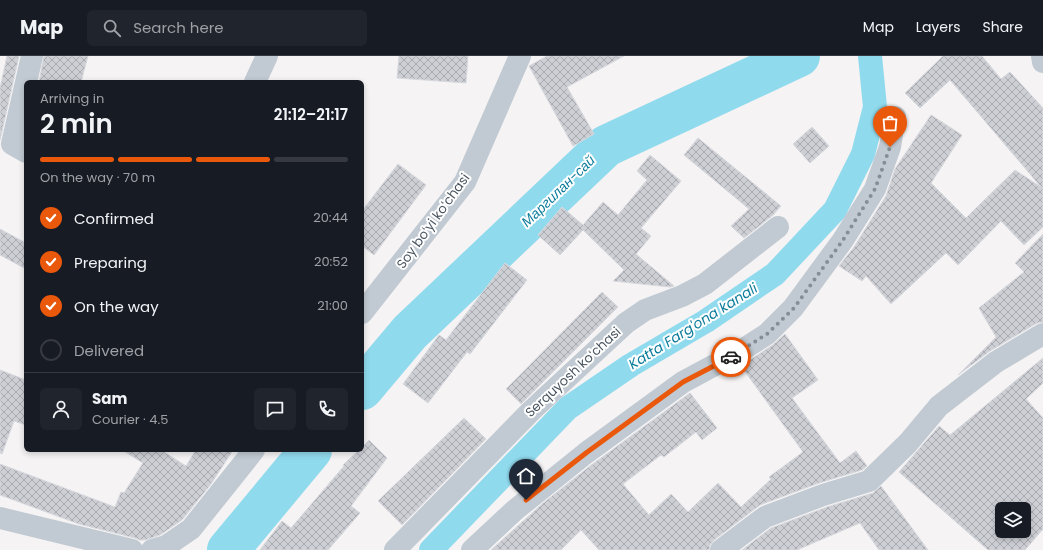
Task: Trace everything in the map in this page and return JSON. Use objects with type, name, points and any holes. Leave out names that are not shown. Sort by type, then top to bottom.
[{"type":"street","points":[[27,80],[32,56]]},
{"type":"street","points":[[256,80],[267,56]]},
{"type":"street","name":"Soy boʻyi koʻchasi","points":[[364,310],[465,182],[520,56]]},
{"type":"street","points":[[1042,56],[1043,62]]},
{"type":"street","points":[[24,91],[12,144],[24,151]]},
{"type":"street","points":[[472,550],[515,510],[586,453],[683,382],[739,352],[767,334],[794,308],[843,240],[875,189],[890,147],[895,117]]},
{"type":"street","name":"Serquyosh koʻchasi","points":[[394,550],[531,411],[626,323],[645,310],[682,296],[705,284],[778,227]]},
{"type":"street","points":[[721,550],[765,517],[823,495],[869,481],[908,443],[940,406],[996,362],[1043,334]]},
{"type":"street","points":[[152,550],[166,546],[191,529],[252,452]]},
{"type":"street","points":[[0,518],[132,550]]},
{"type":"building","points":[[7,56],[19,56],[0,140],[0,88]]},
{"type":"building","points":[[44,56],[88,56],[82,80],[39,80]]},
{"type":"building","points":[[399,56],[468,56],[466,83],[397,78]]},
{"type":"building","points":[[547,56],[624,56],[567,87],[594,134],[573,146],[529,66]]},
{"type":"building","points":[[943,56],[982,56],[1001,79],[1010,72],[1043,108],[1043,227],[1024,245],[1001,221],[958,265],[946,253],[891,304],[866,276],[862,281],[839,266],[854,247],[886,196],[895,169],[931,115],[962,135],[931,183],[966,218],[1015,170],[1041,187],[950,80],[920,108],[905,93]]},
{"type":"building","points":[[812,127],[829,146],[810,163],[793,144]]},
{"type":"building","points":[[698,138],[781,206],[772,216],[744,238],[731,226],[749,209],[684,155]]},
{"type":"building","points":[[650,155],[681,181],[641,228],[651,236],[636,254],[674,286],[670,287],[613,281],[624,270],[583,230],[560,255],[538,235],[562,207],[583,225],[603,202],[618,215],[647,180],[637,171]]},
{"type":"building","points":[[398,164],[426,185],[374,255],[364,248],[364,208]]},
{"type":"building","points":[[0,229],[24,242],[24,268],[0,255]]},
{"type":"building","points":[[1043,234],[1043,322],[1037,323],[990,351],[958,375],[996,337],[979,308],[1024,272],[1015,263]]},
{"type":"building","points":[[505,263],[527,280],[470,354],[467,352],[428,403],[403,384],[439,335],[446,340]]},
{"type":"building","points":[[602,292],[618,307],[521,404],[506,389]]},
{"type":"building","points":[[785,334],[818,380],[792,398],[840,463],[856,451],[867,466],[862,470],[819,483],[760,505],[714,540],[710,545],[709,550],[599,550],[581,530],[561,550],[491,550],[542,504],[590,466],[690,393],[717,428],[702,440],[696,432],[664,457],[661,455],[623,484],[649,515],[671,494],[688,512],[718,483],[741,507],[771,479],[769,477],[803,452],[741,366],[774,344]]},
{"type":"building","points":[[1043,358],[1043,383],[1026,399],[1043,418],[1043,529],[1025,550],[988,550],[899,472],[939,426],[950,435]]},
{"type":"building","points":[[0,370],[24,379],[24,424],[14,421],[2,454],[0,453]]},
{"type":"building","points":[[464,418],[486,439],[402,525],[378,501]]},
{"type":"building","points":[[369,440],[387,458],[351,506],[360,513],[328,550],[260,550],[282,521],[291,528],[344,466],[343,465],[357,452],[364,452],[364,445]]},
{"type":"building","points":[[125,452],[164,452],[186,466],[195,452],[232,452],[211,484],[182,520],[160,535],[145,540],[79,524],[0,495],[0,464],[115,507],[121,492],[124,493],[143,463]]},
{"type":"building","points":[[881,486],[928,550],[879,550],[860,523],[797,550],[742,550],[771,528],[827,507],[873,493]]},
{"type":"waterway","name":"Маргилан-сай","points":[[364,387],[410,332],[606,146],[799,56]]},
{"type":"waterway","name":"Katta Farg'ona kanali","points":[[431,550],[568,408],[631,365],[706,321],[775,274],[835,210],[863,154],[875,107],[870,56]]},
{"type":"waterway","name":"Маргилан-сай","points":[[228,550],[309,452]]},
{"type":"way so far","points":[[731,357],[767,334],[794,308],[843,240],[875,189],[890,147]]},
{"type":"route","points":[[526,500],[586,453],[683,382],[731,357]]}]
